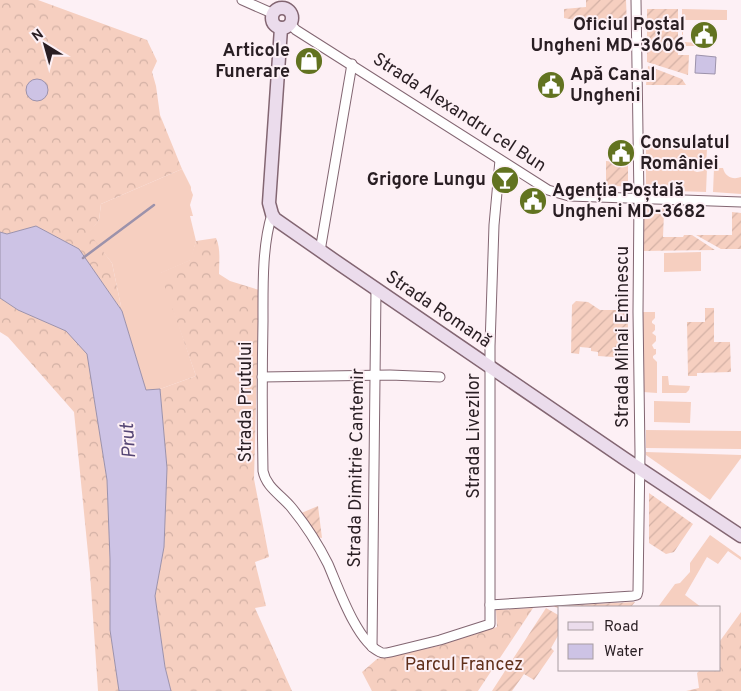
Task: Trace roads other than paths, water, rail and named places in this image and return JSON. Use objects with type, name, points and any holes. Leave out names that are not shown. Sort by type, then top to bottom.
[{"type":"main road","points":[[272,214],[269,203],[286,26],[292,21],[289,11],[280,7]]},
{"type":"main road","name":"Strada Romană","points":[[272,214],[282,225],[741,536]]},
{"type":"street","points":[[242,0],[280,7]]},
{"type":"street","name":"Strada Mihai Eminescu","points":[[490,605],[633,596],[637,595],[638,591],[639,199],[636,0]]},
{"type":"street","name":"Strada Alexandru cel Bun","points":[[286,26],[296,30],[352,64],[548,190],[569,196],[741,202]]},
{"type":"street","points":[[320,251],[352,64]]},
{"type":"street","name":"Strada Livezilor","points":[[372,647],[384,654],[440,640],[490,624],[492,260],[500,160]]},
{"type":"street","name":"Strada Prutului","points":[[272,214],[267,231],[263,293],[264,476],[269,485],[290,506],[314,539],[325,558],[356,626],[372,647]]},
{"type":"street","name":"Strada Dimitrie Cantemir","points":[[372,647],[376,289]]},
{"type":"street","points":[[262,377],[374,375],[440,377]]},
{"type":"water","points":[[696,55],[716,57],[715,74],[695,73]]},
{"type":"water","points":[[37,79],[45,82],[48,90],[45,98],[37,101],[29,98],[26,90],[29,82]]},
{"type":"water","name":"Prut","points":[[36,226],[79,249],[122,311],[146,390],[160,389],[167,468],[164,547],[155,596],[165,667],[171,691],[119,691],[110,630],[107,480],[87,354],[66,331],[18,310],[0,298],[0,232],[7,234]]},
{"type":"waterway","points":[[83,258],[154,205]]},
{"type":"place","name":"Oficiul Poștal Ungheni MD-3606","points":[[704,35]]},
{"type":"place","name":"Articole Funerare","points":[[309,61]]},
{"type":"place","name":"Apă Canal Ungheni","points":[[551,85]]},
{"type":"place","name":"Consulatul României","points":[[621,153]]},
{"type":"place","name":"Grigore Lungu","points":[[505,180]]},
{"type":"place","name":"Agenția Poștală Ungheni MD-3682","points":[[533,201]]},
{"type":"park label","name":"Parcul Francez","points":[[464,665]]}]
